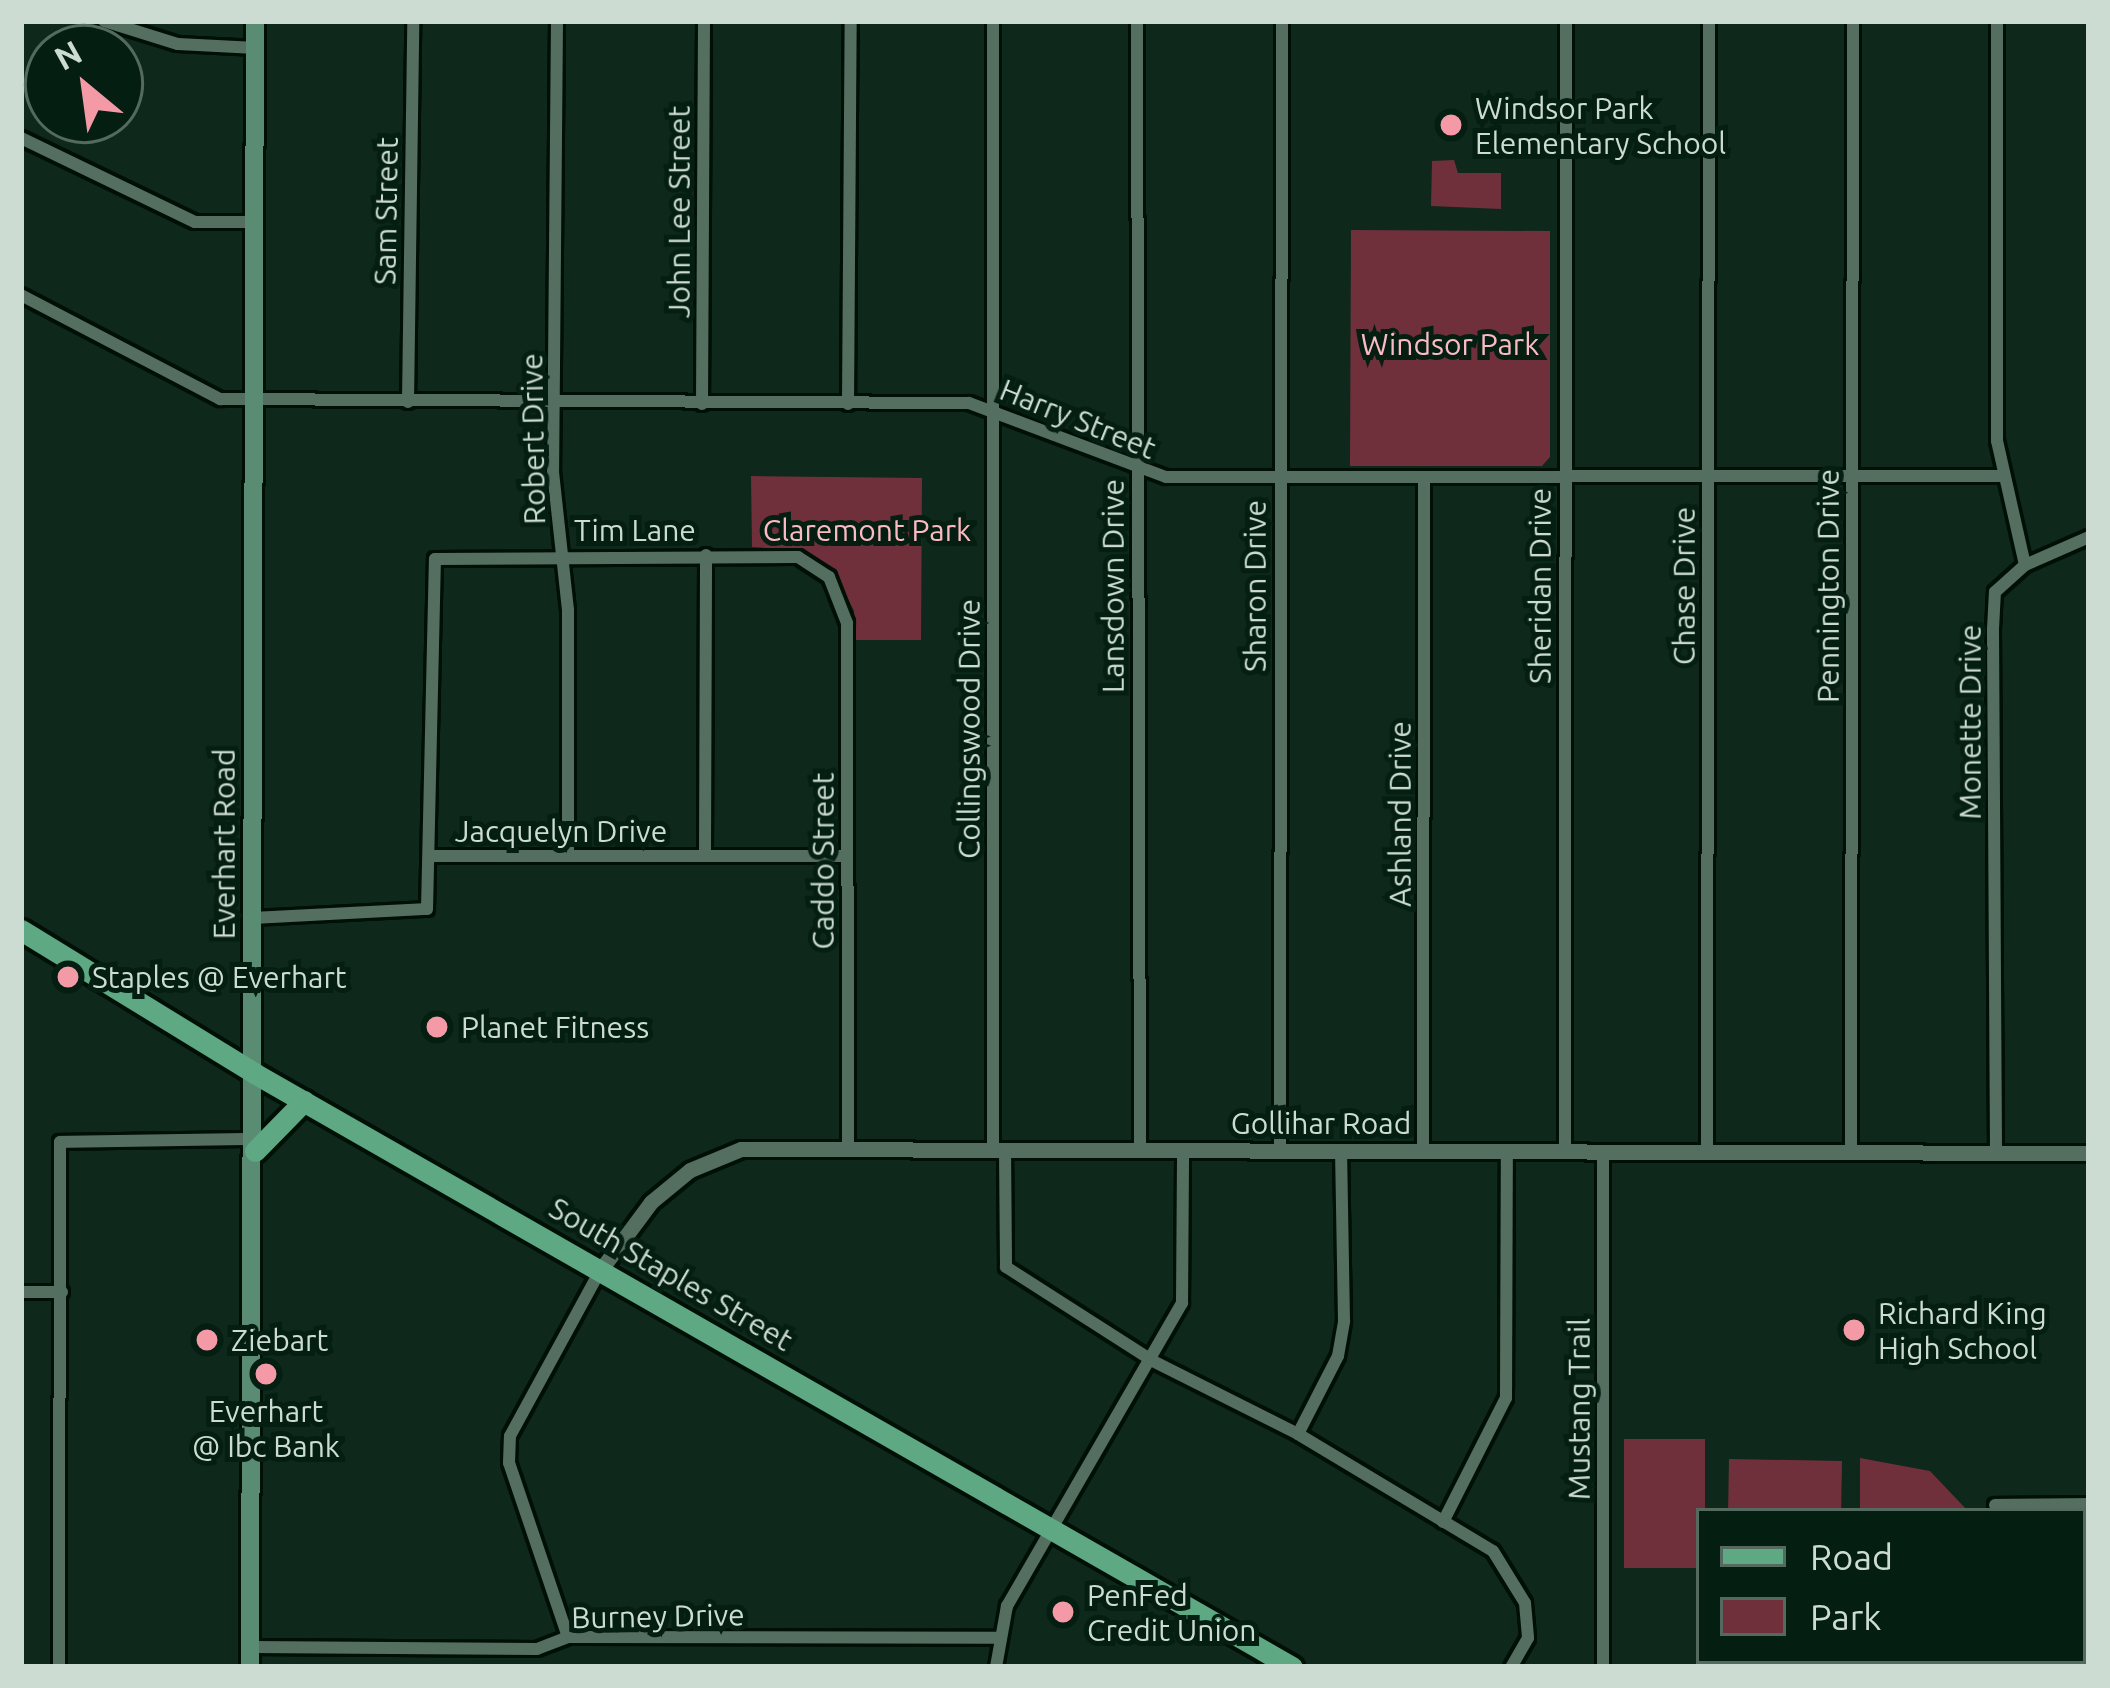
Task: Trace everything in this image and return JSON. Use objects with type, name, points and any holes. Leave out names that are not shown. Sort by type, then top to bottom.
[{"type":"main road","name":"Everhart Road","points":[[250,1657],[256,21]]},
{"type":"main road","name":"South Staples Street","points":[[21,930],[254,1073],[1292,1667]]},
{"type":"main road","points":[[255,1145],[304,1101]]},
{"type":"street","points":[[104,21],[178,44],[256,48]]},
{"type":"street","name":"Sam Street","points":[[408,403],[413,21]]},
{"type":"street","name":"Robert Drive","points":[[557,21],[554,403],[568,610],[568,856]]},
{"type":"street","name":"John Lee Street","points":[[701,404],[704,21]]},
{"type":"street","points":[[848,404],[851,21]]},
{"type":"street","name":"Collingswood Drive","points":[[993,21],[999,1150],[1006,1267],[1153,1361],[1298,1434],[1493,1552],[1525,1603],[1528,1638],[1511,1667]]},
{"type":"street","name":"Lansdown Drive","points":[[1137,21],[1140,1150]]},
{"type":"street","name":"Sharon Drive","points":[[1280,1150],[1282,21]]},
{"type":"street","name":"Sheridan Drive","points":[[1564,1151],[1566,21]]},
{"type":"street","name":"Chase Drive","points":[[1707,1152],[1709,21]]},
{"type":"street","name":"Pennington Drive","points":[[1851,1152],[1853,21]]},
{"type":"street","points":[[1997,21],[2000,476],[2025,565],[2089,537]]},
{"type":"street","points":[[21,138],[195,222],[255,222]]},
{"type":"street","name":"Harry Street","points":[[21,295],[220,399],[993,407],[1136,472],[1279,477],[2000,476]]},
{"type":"street","name":"Ashland Drive","points":[[1423,1151],[1424,477]]},
{"type":"street","name":"Tim Lane","points":[[432,856],[435,559],[561,554],[798,557],[829,577]]},
{"type":"street","points":[[704,855],[706,555]]},
{"type":"street","name":"Monette Drive","points":[[1996,1152],[1995,592],[2025,565]]},
{"type":"street","name":"Caddo Street","points":[[829,577],[847,623],[848,1149]]},
{"type":"street","name":"Jacquelyn Drive","points":[[254,918],[410,916],[427,909],[432,856],[846,856]]},
{"type":"street","points":[[58,1667],[61,1142],[255,1145]]},
{"type":"street","name":"Gollihar Road","points":[[602,1268],[651,1202],[713,1156],[741,1149],[2089,1153]]},
{"type":"street","points":[[996,1667],[996,1638],[1181,1303],[1187,1271],[1183,1150]]},
{"type":"street","points":[[1298,1434],[1338,1356],[1344,1321],[1341,1150]]},
{"type":"street","points":[[1443,1522],[1506,1398],[1507,1151]]},
{"type":"street","name":"Mustang Trail","points":[[1603,1151],[1603,1667]]},
{"type":"street","points":[[568,1637],[509,1463],[510,1436],[602,1268]]},
{"type":"street","points":[[21,1292],[62,1292]]},
{"type":"street","points":[[1996,1505],[2056,1508],[2089,1504]]},
{"type":"street","name":"Burney Drive","points":[[250,1657],[537,1649],[568,1637],[996,1638]]},
{"type":"green space","points":[[1454,160],[1458,173],[1501,173],[1501,209],[1431,206],[1432,161]]},
{"type":"green space","name":"Windsor Park","points":[[1351,230],[1550,231],[1550,457],[1542,466],[1350,466]]},
{"type":"green space","name":"Claremont Park","points":[[751,476],[922,478],[921,640],[855,640],[854,611],[834,572],[798,550],[752,547]]},
{"type":"green space","points":[[1624,1439],[1705,1439],[1705,1508],[1696,1508],[1696,1568],[1624,1568]]},
{"type":"green space","points":[[1860,1458],[1930,1471],[1965,1508],[1860,1508]]},
{"type":"green space","points":[[1729,1459],[1842,1461],[1841,1508],[1728,1508]]},
{"type":"green space","points":[[1799,1664],[1888,1664],[1798,1667]]},
{"type":"place","name":"Windsor Park Elementary School","points":[[1451,125]]},
{"type":"place","name":"Staples @ Everhart","points":[[68,977]]},
{"type":"place","name":"Planet Fitness","points":[[437,1027]]},
{"type":"place","name":"Richard King High School","points":[[1854,1330]]},
{"type":"place","name":"Ziebart","points":[[207,1340]]},
{"type":"place","name":"Everhart @ Ibc Bank","points":[[266,1374]]},
{"type":"place","name":"PenFed Credit Union","points":[[1063,1612]]}]
